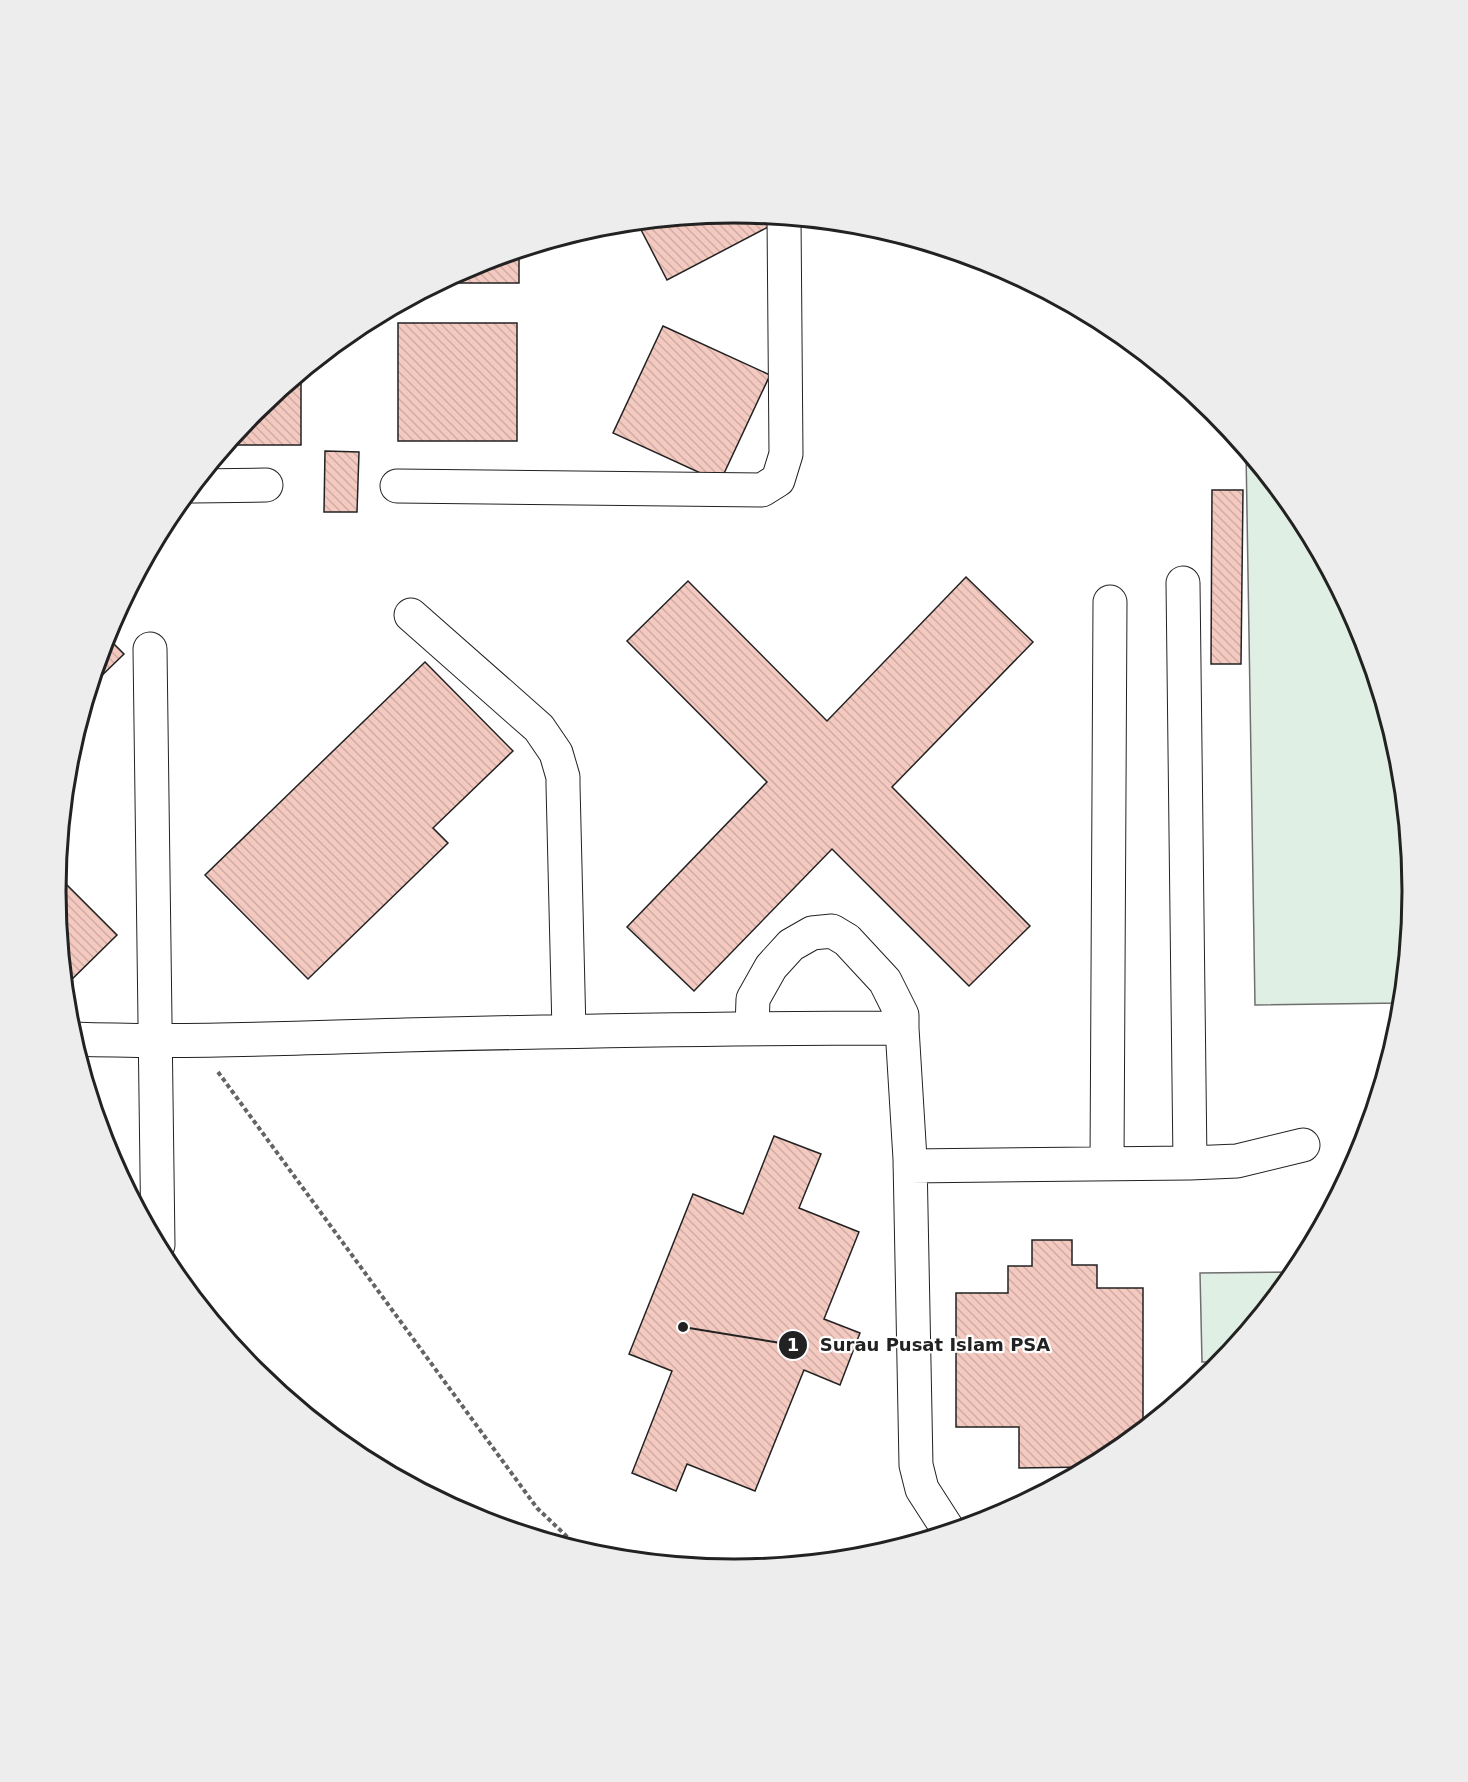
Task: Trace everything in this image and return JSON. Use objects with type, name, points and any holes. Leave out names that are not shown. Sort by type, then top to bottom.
[{"type":"lane","points":[[397,486],[762,490],[778,480],[786,454],[784,225]]},
{"type":"lane","points":[[203,486],[266,485]]},
{"type":"lane","points":[[1183,583],[1190,1163]]},
{"type":"lane","points":[[1107,1164],[1110,602]]},
{"type":"lane","points":[[411,615],[539,728],[556,753],[563,777],[569,1031]]},
{"type":"lane","points":[[150,649],[158,1229]]},
{"type":"lane","points":[[752,1028],[753,999],[771,967],[791,945],[812,933],[832,931],[846,940],[885,981],[902,1015],[910,1166],[916,1465],[922,1489],[945,1525]]},
{"type":"lane","points":[[83,1039],[155,1041],[569,1031],[902,1028]]},
{"type":"lane","points":[[910,1166],[1237,1161],[1303,1145]]},
{"type":"path","points":[[194,1040],[537,1508],[568,1538]]},
{"type":"green space","points":[[1246,463],[1264,484],[1313,557],[1351,635],[1367,676],[1389,761],[1396,804],[1401,847],[1402,891],[1401,935],[1392,1003],[1255,1005]]},
{"type":"green space","points":[[1282,1272],[1264,1298],[1207,1362],[1202,1362],[1200,1273]]},
{"type":"building","points":[[690,224],[772,225],[667,280],[641,230]]},
{"type":"building","points":[[519,258],[519,283],[458,283]]},
{"type":"building","points":[[398,323],[517,323],[517,441],[398,441]]},
{"type":"building","points":[[663,326],[770,375],[720,482],[613,433]]},
{"type":"building","points":[[301,383],[301,445],[238,445]]},
{"type":"building","points":[[325,451],[359,452],[357,512],[324,512]]},
{"type":"building","points":[[1212,490],[1243,490],[1241,664],[1211,664]]},
{"type":"building","points":[[966,577],[1033,642],[892,787],[1030,926],[969,986],[832,849],[694,991],[627,927],[767,782],[627,641],[688,581],[827,721]]},
{"type":"building","points":[[114,644],[124,654],[101,676]]},
{"type":"building","points":[[425,662],[513,751],[433,828],[448,843],[308,979],[205,875]]},
{"type":"building","points":[[66,884],[117,935],[72,979],[67,935]]},
{"type":"building","points":[[774,1136],[821,1154],[799,1208],[859,1232],[824,1319],[860,1333],[840,1385],[804,1370],[755,1491],[687,1464],[676,1491],[632,1473],[672,1371],[629,1354],[693,1194],[743,1214]]},
{"type":"building","points":[[1032,1240],[1072,1240],[1072,1265],[1097,1265],[1097,1288],[1143,1288],[1143,1419],[1072,1467],[1019,1468],[1019,1427],[956,1427],[956,1293],[1008,1293],[1008,1266],[1032,1266]]},
{"type":"place","name":"Surau Pusat Islam PSA","points":[[683,1327]]}]
